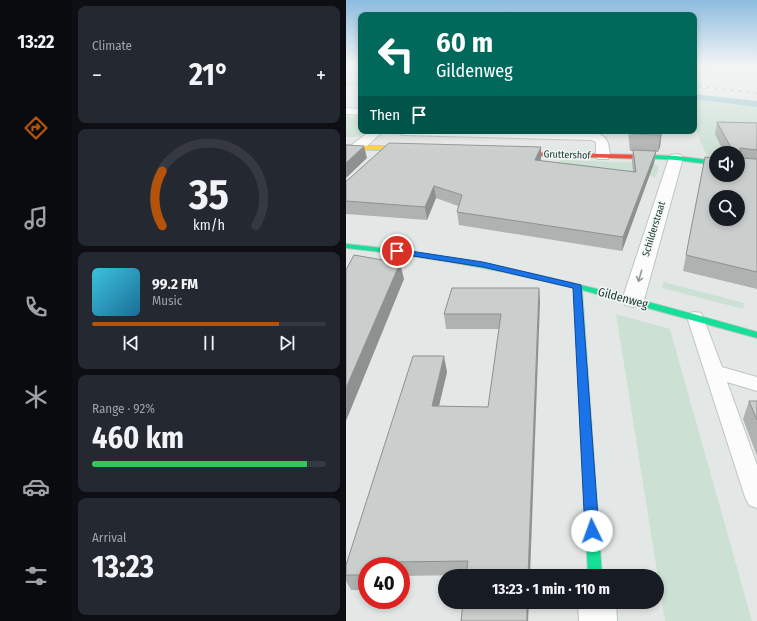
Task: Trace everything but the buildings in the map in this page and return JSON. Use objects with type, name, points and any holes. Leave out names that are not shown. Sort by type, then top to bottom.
[{"type":"street","points":[[346,111],[358,112]]},
{"type":"street","points":[[352,147],[372,134]]},
{"type":"street","name":"Gruttershof","points":[[517,134],[592,136],[601,140],[603,156]]},
{"type":"street","points":[[352,147],[426,150]]},
{"type":"street","points":[[372,163],[386,149]]},
{"type":"street","name":"Gruttershof","points":[[505,153],[676,158],[709,162]]},
{"type":"street","name":"Schilderstraat","points":[[632,300],[676,158]]},
{"type":"street","name":"Gildenweg","points":[[347,248],[448,258],[578,286],[757,335]]},
{"type":"street","points":[[578,286],[595,569]]},
{"type":"street","points":[[597,609],[598,621]]},
{"type":"lane","points":[[695,317],[757,497]]},
{"type":"lane","points":[[714,372],[757,384]]},
{"type":"green space","points":[[697,99],[757,107],[757,162],[745,156],[745,146],[709,146],[709,156],[707,156],[697,133]]},
{"type":"green space","points":[[346,116],[358,117],[358,134],[362,134],[358,137],[346,137]]},
{"type":"green space","points":[[560,160],[653,163],[659,167],[656,177],[556,165]]},
{"type":"green space","points":[[664,282],[744,303],[743,309],[662,288]]},
{"type":"green space","points":[[616,314],[670,329],[752,621],[665,621],[663,609],[664,569],[657,569]]},
{"type":"water","points":[[697,94],[757,101],[757,107],[697,99]]},
{"type":"traffic: fast","points":[[646,157],[676,158],[709,162]]},
{"type":"traffic: fast","points":[[346,246],[444,258],[534,276],[630,299],[757,335]]},
{"type":"traffic: fast","points":[[578,286],[595,569]]},
{"type":"traffic: slow","points":[[346,147],[413,149]]},
{"type":"traffic: jam","points":[[511,153],[646,157]]},
{"type":"route","points":[[397,251],[448,258],[578,286],[592,531]]}]
